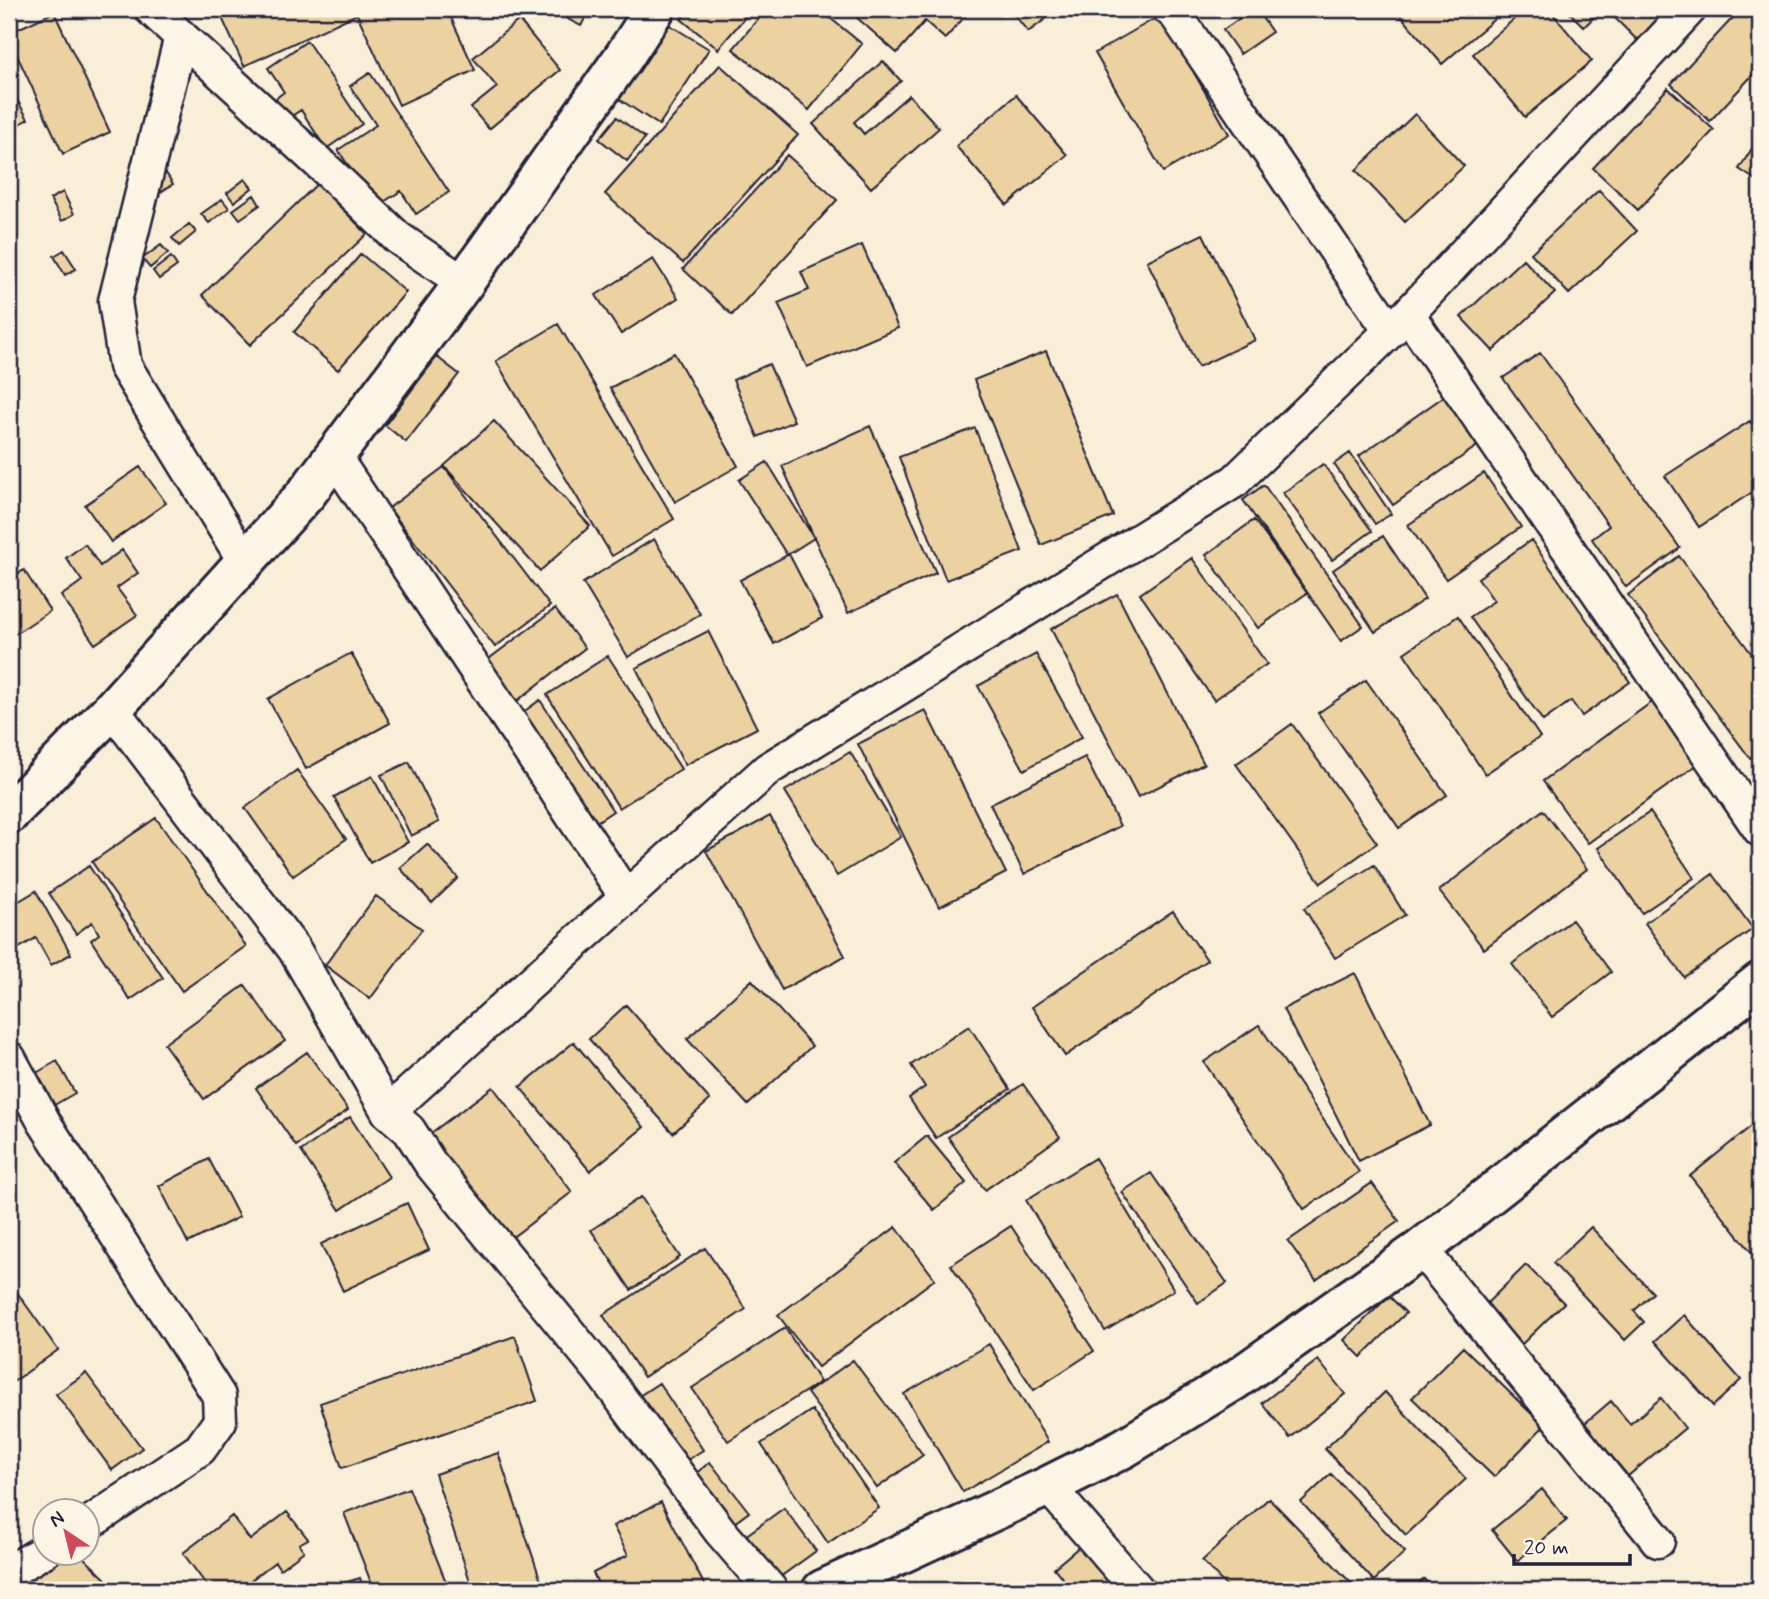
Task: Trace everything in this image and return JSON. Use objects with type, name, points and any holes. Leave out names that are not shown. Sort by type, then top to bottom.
[{"type":"street","points":[[151,9],[398,238],[464,283]]},
{"type":"street","points":[[9,814],[112,709],[306,494],[464,283],[655,9]]},
{"type":"street","points":[[1169,9],[1176,15],[1399,323],[1760,830]]},
{"type":"street","points":[[388,1112],[768,769],[1234,481],[1399,323],[1690,9]]},
{"type":"street","points":[[181,36],[116,301],[125,366],[245,562]]},
{"type":"street","points":[[334,456],[625,897]]},
{"type":"street","points":[[112,709],[295,949],[388,1112],[409,1130],[430,1163],[598,1367],[720,1531],[771,1590]]},
{"type":"street","points":[[835,1588],[1124,1448],[1235,1380],[1422,1249],[1760,982]]},
{"type":"street","points":[[9,1058],[44,1122],[219,1396],[220,1420],[200,1449],[102,1515]]},
{"type":"street","points":[[1422,1249],[1658,1541]]},
{"type":"street","points":[[1048,1486],[1138,1590]]},
{"type":"street","points":[[9,1573],[32,1559]]},
{"type":"building","points":[[218,9],[447,9],[475,70],[399,105],[357,14],[244,66]]},
{"type":"building","points":[[548,9],[590,9],[581,26]]},
{"type":"building","points":[[689,9],[752,9],[718,49],[681,19]]},
{"type":"building","points":[[766,9],[819,9],[862,44],[809,110],[733,49]]},
{"type":"building","points":[[847,9],[961,9],[967,14],[945,39],[925,21],[897,53]]},
{"type":"building","points":[[1010,9],[1059,9],[1028,32]]},
{"type":"building","points":[[1256,9],[1272,32],[1240,54],[1223,30]]},
{"type":"building","points":[[1395,9],[1506,9],[1442,64]]},
{"type":"building","points":[[1526,9],[1549,9],[1592,61],[1525,117],[1473,54]]},
{"type":"building","points":[[1566,9],[1602,9],[1584,27]]},
{"type":"building","points":[[1624,9],[1667,10],[1637,40],[1615,18]]},
{"type":"building","points":[[1741,9],[1745,9],[1760,23],[1760,67],[1710,121],[1671,84]]},
{"type":"building","points":[[54,12],[110,132],[63,154],[9,38],[9,33]]},
{"type":"building","points":[[1161,15],[1229,134],[1163,172],[1095,53]]},
{"type":"building","points":[[519,20],[560,70],[489,129],[471,108],[497,87],[473,58]]},
{"type":"building","points":[[665,22],[709,49],[659,125],[616,97]]},
{"type":"building","points":[[307,41],[362,124],[326,149],[301,110],[284,121],[271,102],[284,92],[268,68]]},
{"type":"building","points":[[883,61],[901,81],[854,122],[864,134],[909,95],[939,128],[871,188],[813,124]]},
{"type":"building","points":[[720,65],[798,135],[683,263],[605,194]]},
{"type":"building","points":[[370,73],[449,192],[416,214],[401,191],[376,207],[338,150],[376,125],[350,86]]},
{"type":"building","points":[[9,86],[28,119],[9,130]]},
{"type":"building","points":[[1668,88],[1714,130],[1638,210],[1593,168]]},
{"type":"building","points":[[1016,95],[1067,155],[1007,205],[956,146]]},
{"type":"building","points":[[1415,114],[1464,166],[1405,222],[1356,170]]},
{"type":"building","points":[[617,117],[645,138],[627,161],[599,139]]},
{"type":"building","points":[[1760,136],[1760,183],[1739,169]]},
{"type":"building","points":[[787,155],[837,200],[732,315],[683,269]]},
{"type":"building","points":[[166,173],[173,184],[161,192],[153,181]]},
{"type":"building","points":[[245,179],[252,188],[234,202],[227,193]]},
{"type":"building","points":[[318,183],[367,234],[250,345],[202,295]]},
{"type":"building","points":[[1599,190],[1637,231],[1569,294],[1531,253]]},
{"type":"building","points":[[63,192],[74,214],[62,221],[50,199]]},
{"type":"building","points":[[254,195],[260,205],[240,219],[233,210]]},
{"type":"building","points":[[222,199],[229,208],[209,223],[201,214]]},
{"type":"building","points":[[189,224],[196,232],[179,246],[172,238]]},
{"type":"building","points":[[1203,234],[1255,340],[1198,367],[1147,261]]},
{"type":"building","points":[[161,245],[168,253],[150,268],[142,259]]},
{"type":"building","points":[[862,245],[898,328],[807,367],[778,303],[809,290],[801,272]]},
{"type":"building","points":[[64,250],[76,269],[65,275],[54,256]]},
{"type":"building","points":[[361,254],[406,292],[338,370],[294,332]]},
{"type":"building","points":[[171,257],[177,266],[159,279],[153,271]]},
{"type":"building","points":[[653,259],[678,298],[621,334],[596,295]]},
{"type":"building","points":[[1523,259],[1555,293],[1493,351],[1461,317]]},
{"type":"building","points":[[558,324],[674,519],[612,556],[496,361]]},
{"type":"building","points":[[1046,351],[1113,516],[1041,545],[974,380]]},
{"type":"building","points":[[674,353],[738,466],[675,502],[610,388]]},
{"type":"building","points":[[1540,353],[1680,548],[1626,587],[1592,539],[1609,526],[1503,378]]},
{"type":"building","points":[[437,357],[459,374],[406,442],[385,425]]},
{"type":"building","points":[[769,364],[794,421],[758,437],[733,380]]},
{"type":"building","points":[[1456,388],[1490,437],[1393,505],[1359,456]]},
{"type":"building","points":[[494,421],[590,526],[540,571],[444,466]]},
{"type":"building","points":[[1750,421],[1760,437],[1760,487],[1699,527],[1665,476]]},
{"type":"building","points":[[870,426],[936,573],[848,613],[782,466]]},
{"type":"building","points":[[975,428],[1022,551],[946,580],[899,457]]},
{"type":"building","points":[[1350,453],[1391,514],[1375,524],[1334,464]]},
{"type":"building","points":[[767,462],[814,538],[787,555],[739,480]]},
{"type":"building","points":[[1323,464],[1372,531],[1332,560],[1283,493]]},
{"type":"building","points":[[140,467],[166,503],[111,542],[85,505]]},
{"type":"building","points":[[444,467],[550,606],[495,647],[389,508]]},
{"type":"building","points":[[1484,473],[1521,527],[1446,579],[1408,525]]},
{"type":"building","points":[[1264,485],[1363,626],[1341,641],[1243,500]]},
{"type":"building","points":[[1254,520],[1307,593],[1258,628],[1206,555]]},
{"type":"building","points":[[1383,536],[1425,599],[1375,632],[1333,570]]},
{"type":"building","points":[[654,539],[700,614],[628,657],[583,583]]},
{"type":"building","points":[[1531,540],[1630,682],[1582,716],[1571,701],[1543,721],[1470,617],[1494,601],[1478,578]]},
{"type":"building","points":[[85,544],[100,566],[122,550],[138,573],[117,588],[137,615],[95,644],[61,596],[82,581],[66,558]]},
{"type":"building","points":[[789,554],[822,618],[774,644],[740,580]]},
{"type":"building","points":[[1679,556],[1760,665],[1760,750],[1750,758],[1628,595]]},
{"type":"building","points":[[1192,558],[1267,664],[1214,700],[1140,594]]},
{"type":"building","points":[[24,570],[50,611],[9,638],[9,580]]},
{"type":"building","points":[[1117,594],[1204,764],[1138,797],[1051,629]]},
{"type":"building","points":[[555,609],[585,648],[517,701],[486,661]]},
{"type":"building","points":[[1458,616],[1540,737],[1485,774],[1404,653]]},
{"type":"building","points":[[708,631],[757,728],[685,765],[636,668]]},
{"type":"building","points":[[351,653],[390,723],[306,769],[268,699]]},
{"type":"building","points":[[1036,654],[1082,737],[1024,770],[978,686]]},
{"type":"building","points":[[608,656],[681,769],[619,808],[547,695]]},
{"type":"building","points":[[1366,680],[1447,795],[1399,828],[1318,713]]},
{"type":"building","points":[[540,700],[613,811],[595,823],[522,713]]},
{"type":"building","points":[[1652,702],[1698,764],[1588,843],[1543,781]]},
{"type":"building","points":[[925,710],[1006,873],[939,907],[858,744]]},
{"type":"building","points":[[1292,724],[1377,843],[1321,883],[1236,764]]},
{"type":"building","points":[[850,752],[901,837],[837,876],[785,791]]},
{"type":"building","points":[[1085,757],[1120,826],[1024,874],[990,804]]},
{"type":"building","points":[[409,762],[439,822],[411,836],[381,775]]},
{"type":"building","points":[[297,770],[346,839],[293,876],[245,808]]},
{"type":"building","points":[[372,776],[408,842],[370,863],[334,797]]},
{"type":"building","points":[[1543,810],[1587,869],[1484,949],[1439,891]]},
{"type":"building","points":[[1650,812],[1694,878],[1642,913],[1598,848]]},
{"type":"building","points":[[770,816],[845,956],[782,990],[706,851]]},
{"type":"building","points":[[156,818],[246,946],[182,991],[92,862]]},
{"type":"building","points":[[427,844],[458,878],[432,903],[400,868]]},
{"type":"building","points":[[1374,865],[1405,915],[1335,958],[1304,908]]},
{"type":"building","points":[[89,866],[163,978],[130,1000],[91,940],[99,934],[92,922],[76,934],[49,893]]},
{"type":"building","points":[[1713,874],[1753,929],[1684,977],[1645,923]]},
{"type":"building","points":[[36,891],[71,954],[51,965],[36,938],[9,954],[9,907]]},
{"type":"building","points":[[376,896],[422,929],[370,999],[325,965]]},
{"type":"building","points":[[1173,911],[1207,960],[1065,1056],[1032,1007]]},
{"type":"building","points":[[1572,920],[1611,972],[1552,1017],[1512,964]]},
{"type":"building","points":[[1355,973],[1430,1125],[1359,1161],[1283,1009]]},
{"type":"building","points":[[752,980],[812,1046],[748,1105],[687,1039]]},
{"type":"building","points":[[245,985],[285,1041],[204,1099],[164,1044]]},
{"type":"building","points":[[626,1005],[710,1100],[673,1133],[589,1039]]},
{"type":"building","points":[[1259,1025],[1359,1172],[1304,1209],[1204,1062]]},
{"type":"building","points":[[969,1026],[1010,1089],[936,1138],[909,1098],[925,1087],[911,1065]]},
{"type":"building","points":[[574,1042],[644,1127],[590,1171],[520,1087]]},
{"type":"building","points":[[307,1052],[348,1110],[296,1146],[256,1088]]},
{"type":"building","points":[[57,1061],[75,1093],[44,1111],[26,1079]]},
{"type":"building","points":[[1023,1084],[1060,1137],[985,1190],[948,1137]]},
{"type":"building","points":[[493,1087],[572,1192],[506,1242],[427,1136]]},
{"type":"building","points":[[350,1117],[389,1177],[340,1210],[301,1151]]},
{"type":"building","points":[[1760,1119],[1760,1256],[1757,1259],[1690,1176]]},
{"type":"building","points":[[927,1136],[966,1183],[934,1210],[894,1163]]},
{"type":"building","points":[[1095,1158],[1174,1290],[1105,1331],[1026,1200]]},
{"type":"building","points":[[209,1159],[239,1217],[188,1243],[159,1186]]},
{"type":"building","points":[[1151,1173],[1227,1283],[1198,1303],[1122,1192]]},
{"type":"building","points":[[1372,1183],[1399,1221],[1316,1280],[1288,1241]]},
{"type":"building","points":[[641,1197],[680,1257],[631,1290],[591,1230]]},
{"type":"building","points":[[407,1203],[429,1250],[343,1291],[321,1244]]},
{"type":"building","points":[[1011,1226],[1094,1351],[1034,1390],[951,1265]]},
{"type":"building","points":[[896,1227],[935,1279],[818,1367],[778,1315]]},
{"type":"building","points":[[1591,1227],[1653,1293],[1634,1311],[1644,1322],[1625,1340],[1553,1263]]},
{"type":"building","points":[[705,1248],[746,1309],[644,1377],[603,1315]]},
{"type":"building","points":[[1526,1265],[1564,1303],[1522,1344],[1484,1306]]},
{"type":"building","points":[[9,1281],[58,1350],[9,1385]]},
{"type":"building","points":[[1389,1296],[1406,1313],[1361,1357],[1344,1340]]},
{"type":"building","points":[[1684,1315],[1741,1380],[1713,1406],[1655,1341]]},
{"type":"building","points":[[785,1328],[820,1382],[728,1441],[692,1388]]},
{"type":"building","points":[[515,1336],[537,1401],[342,1468],[320,1403]]},
{"type":"building","points":[[989,1344],[1048,1442],[963,1492],[904,1394]]},
{"type":"building","points":[[1463,1347],[1544,1426],[1494,1477],[1412,1398]]},
{"type":"building","points":[[853,1360],[923,1455],[877,1488],[807,1393]]},
{"type":"building","points":[[1318,1360],[1345,1394],[1290,1438],[1262,1403]]},
{"type":"building","points":[[86,1373],[142,1448],[112,1470],[56,1394]]},
{"type":"building","points":[[659,1383],[703,1450],[676,1467],[633,1400]]},
{"type":"building","points":[[1385,1392],[1466,1479],[1406,1535],[1325,1449]]},
{"type":"building","points":[[1661,1398],[1685,1428],[1628,1476],[1584,1424],[1611,1401],[1630,1424]]},
{"type":"building","points":[[812,1410],[879,1508],[828,1543],[761,1444]]},
{"type":"building","points":[[498,1453],[544,1590],[473,1590],[435,1474]]},
{"type":"building","points":[[710,1462],[749,1512],[726,1529],[688,1480]]},
{"type":"building","points":[[1331,1474],[1405,1552],[1374,1581],[1301,1502]]},
{"type":"building","points":[[409,1488],[449,1590],[374,1590],[344,1513]]},
{"type":"building","points":[[1542,1489],[1567,1520],[1517,1561],[1492,1530]]},
{"type":"building","points":[[1269,1498],[1351,1583],[1343,1590],[1230,1590],[1202,1561]]},
{"type":"building","points":[[661,1502],[707,1590],[601,1590],[593,1573],[628,1555],[613,1526]]},
{"type":"building","points":[[784,1508],[816,1551],[773,1582],[741,1539]]},
{"type":"building","points":[[287,1512],[308,1539],[299,1544],[304,1551],[280,1569],[275,1562],[238,1590],[210,1590],[183,1553],[232,1516],[250,1540]]},
{"type":"building","points":[[1079,1547],[1115,1590],[1072,1590],[1054,1568]]},
{"type":"building","points":[[40,1568],[94,1568],[117,1590],[18,1590]]},
{"type":"building","points":[[360,1578],[364,1590],[321,1590]]},
{"type":"building","points":[[1424,1579],[1434,1590],[1412,1590]]}]
